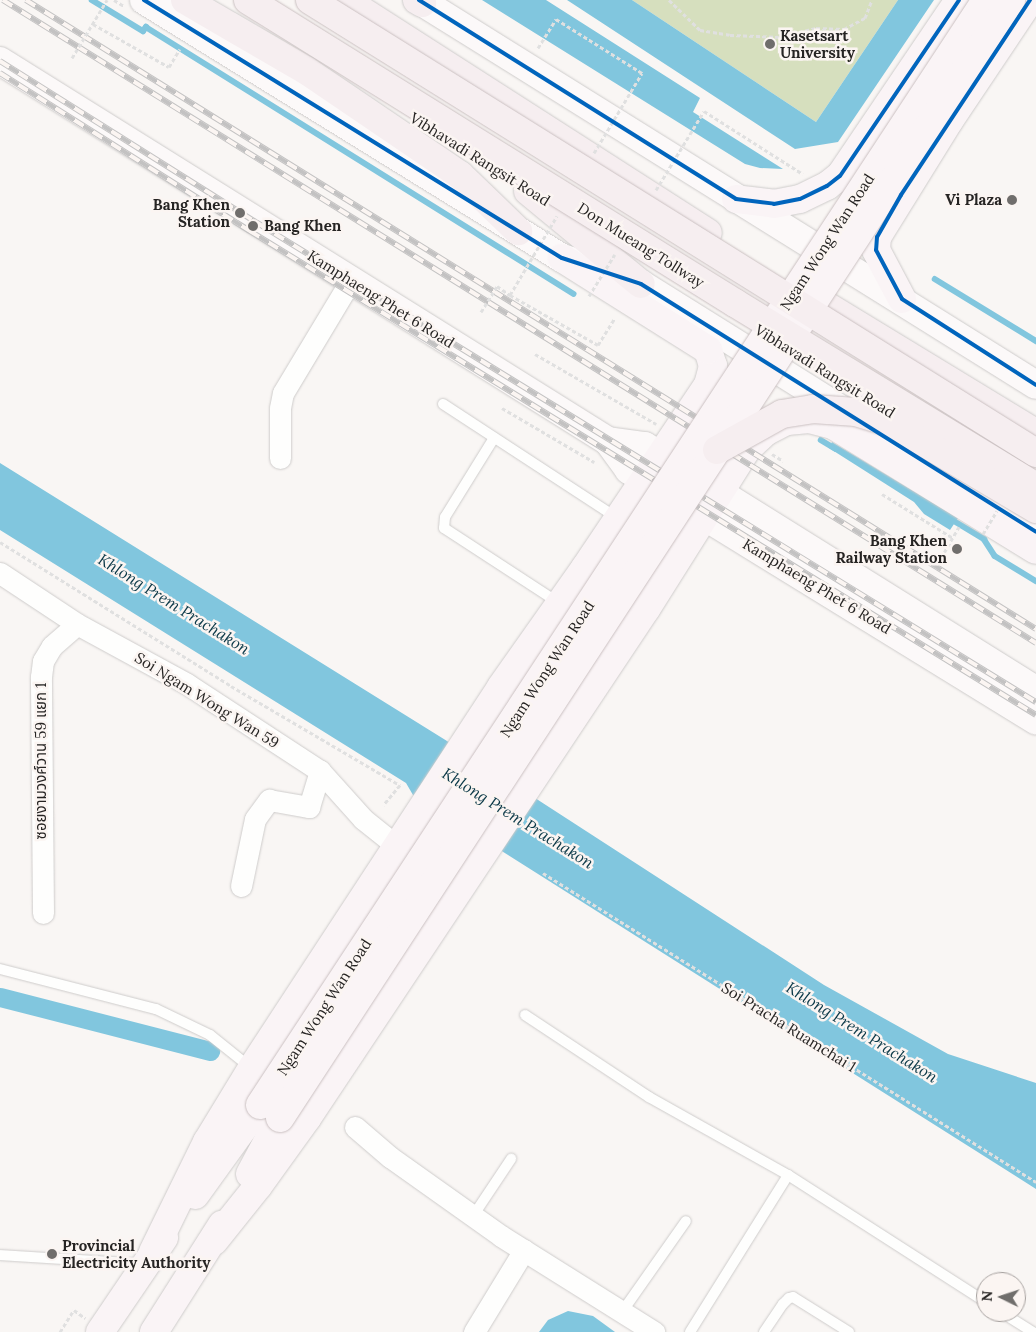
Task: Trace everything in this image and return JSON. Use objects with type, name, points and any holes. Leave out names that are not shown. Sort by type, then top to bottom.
[{"type":"highway","points":[[185,0],[307,71],[460,175],[518,231]]},
{"type":"highway","name":"Vibhavadi Rangsit Road","points":[[233,0],[528,191],[731,311],[1036,504]]},
{"type":"highway","name":"Don Mueang Tollway","points":[[248,0],[735,303],[1036,487]]},
{"type":"highway","points":[[310,0],[1036,453]]},
{"type":"highway","points":[[345,0],[758,265],[1036,433]]},
{"type":"highway","points":[[528,191],[641,284]]},
{"type":"highway","points":[[717,450],[782,414],[813,409],[856,412],[891,423],[1036,509]]},
{"type":"main road","name":"Vibhavadi Rangsit Road","points":[[144,0],[562,258],[641,284],[1036,532]]},
{"type":"main road","points":[[736,199],[774,204],[800,199],[827,186],[840,176],[958,0]]},
{"type":"main road","name":"Ngam Wong Wan Road","points":[[154,1332],[214,1241],[270,1112],[986,0]]},
{"type":"main road","name":"Ngam Wong Wan Road","points":[[100,1332],[149,1258],[270,1112],[717,450],[1011,0]]},
{"type":"main road","points":[[902,299],[876,250],[877,237],[901,195],[1030,0]]},
{"type":"main road","points":[[419,1],[736,199],[902,299],[1036,385]]},
{"type":"main road","name":"Kamphaeng Phet 6 Road","points":[[0,61],[608,441],[629,470],[1036,720]]},
{"type":"main road","points":[[840,176],[841,194],[846,202],[863,211],[884,207],[901,195]]},
{"type":"main road","points":[[149,1258],[207,1142],[252,1068],[501,687],[586,568],[708,385],[713,366],[708,350],[562,258]]},
{"type":"main road","points":[[214,1241],[258,1186],[302,1125],[459,893],[646,609],[746,450],[765,432],[787,420],[809,419],[833,425],[1036,550]]},
{"type":"main road","name":"Kamphaeng Phet 6 Road","points":[[608,441],[645,446],[1036,690]]},
{"type":"main road","points":[[586,568],[608,546],[617,543],[622,543],[656,565],[658,578],[646,609]]},
{"type":"street","points":[[280,458],[280,408],[283,393],[351,280]]},
{"type":"street","name":"Soi Ngam Wong Wan 59","points":[[0,574],[77,624],[187,684],[320,771],[363,819],[398,847]]},
{"type":"street","name":"ซอยงามวงศ์วาน 59 แยก 1","points":[[43,913],[40,677],[43,662],[52,646],[77,624]]},
{"type":"street","points":[[241,886],[255,819],[269,800],[309,807],[320,771]]},
{"type":"street","points":[[355,1127],[390,1158],[473,1216],[654,1332]]},
{"type":"street","points":[[474,1332],[524,1250]]},
{"type":"lane","points":[[443,404],[618,519]]},
{"type":"lane","points":[[494,438],[445,517],[444,528],[560,603]]},
{"type":"lane","points":[[0,969],[156,1009],[210,1035],[252,1068]]},
{"type":"lane","points":[[525,1015],[649,1097],[788,1175],[976,1296]]},
{"type":"lane","points":[[473,1216],[511,1159]]},
{"type":"lane","points":[[690,1332],[788,1175]]},
{"type":"lane","points":[[622,1312],[686,1221]]},
{"type":"lane","points":[[0,1255],[149,1258]]},
{"type":"lane","points":[[764,1332],[783,1304],[793,1297],[849,1332]]},
{"type":"lane","points":[[1017,1322],[1033,1332]]},
{"type":"path","points":[[72,58],[107,0]]},
{"type":"path","points":[[670,0],[700,30],[730,35],[780,37],[816,28],[844,29],[865,18],[872,0]]},
{"type":"path","points":[[548,32],[556,19],[642,73]]},
{"type":"path","points":[[93,24],[168,67],[177,55]]},
{"type":"path","points":[[704,111],[807,177]]},
{"type":"path","points":[[510,295],[598,345],[615,318]]},
{"type":"path","points":[[536,354],[616,400]]},
{"type":"path","points":[[502,408],[585,457]]},
{"type":"path","points":[[882,494],[953,538]]},
{"type":"path","points":[[941,558],[963,522]]},
{"type":"path","points":[[0,542],[231,686],[400,785],[383,805]]},
{"type":"path","name":"Soi Pracha Ruamchai 1","points":[[543,873],[1036,1182]]},
{"type":"path","points":[[60,1332],[74,1310]]},
{"type":"green space","points":[[632,0],[898,0],[816,122]]},
{"type":"water","points":[[482,0],[546,0],[700,98],[693,112],[783,169],[760,168],[745,164]]},
{"type":"water","points":[[567,0],[632,0],[816,122],[898,0],[934,0],[838,142],[795,149]]},
{"type":"water","points":[[832,442],[958,518],[950,530],[924,514],[914,502],[829,448]]},
{"type":"water","name":"Khlong Prem Prachakon","points":[[0,463],[447,741],[824,985],[948,1054],[1036,1083],[1036,1189],[413,795],[406,783],[0,530]]},
{"type":"water","points":[[568,1311],[593,1316],[615,1332],[539,1332],[548,1320]]},
{"type":"waterway","points":[[92,0],[143,31],[146,27],[574,294]]},
{"type":"waterway","points":[[935,279],[1036,341]]},
{"type":"waterway","points":[[821,440],[836,449]]},
{"type":"waterway","points":[[951,519],[984,539],[995,556],[1036,581]]},
{"type":"waterway","points":[[0,997],[210,1051]]},
{"type":"railway","points":[[3,0],[1036,643]]},
{"type":"railway","points":[[26,0],[1036,629]]},
{"type":"railway","points":[[0,61],[256,222],[1036,702]]},
{"type":"railway","points":[[0,73],[250,231],[1036,715]]},
{"type":"transit line","points":[[144,0],[562,258],[641,284],[1036,532]]},
{"type":"transit line","points":[[419,0],[736,199],[774,204],[800,199],[827,186],[840,176],[959,0]]},
{"type":"transit line","points":[[1030,0],[901,195],[877,237],[876,250],[902,299],[1036,385]]},
{"type":"place","name":"Kasetsart University","points":[[770,44]]},
{"type":"place","name":"Vi Plaza","points":[[1012,200]]},
{"type":"place","name":"Bang Khen Station","points":[[240,213]]},
{"type":"place","name":"Bang Khen","points":[[253,226]]},
{"type":"place","name":"Bang Khen Railway Station","points":[[957,549]]},
{"type":"place","name":"Provincial Electricity Authority","points":[[52,1254]]}]
